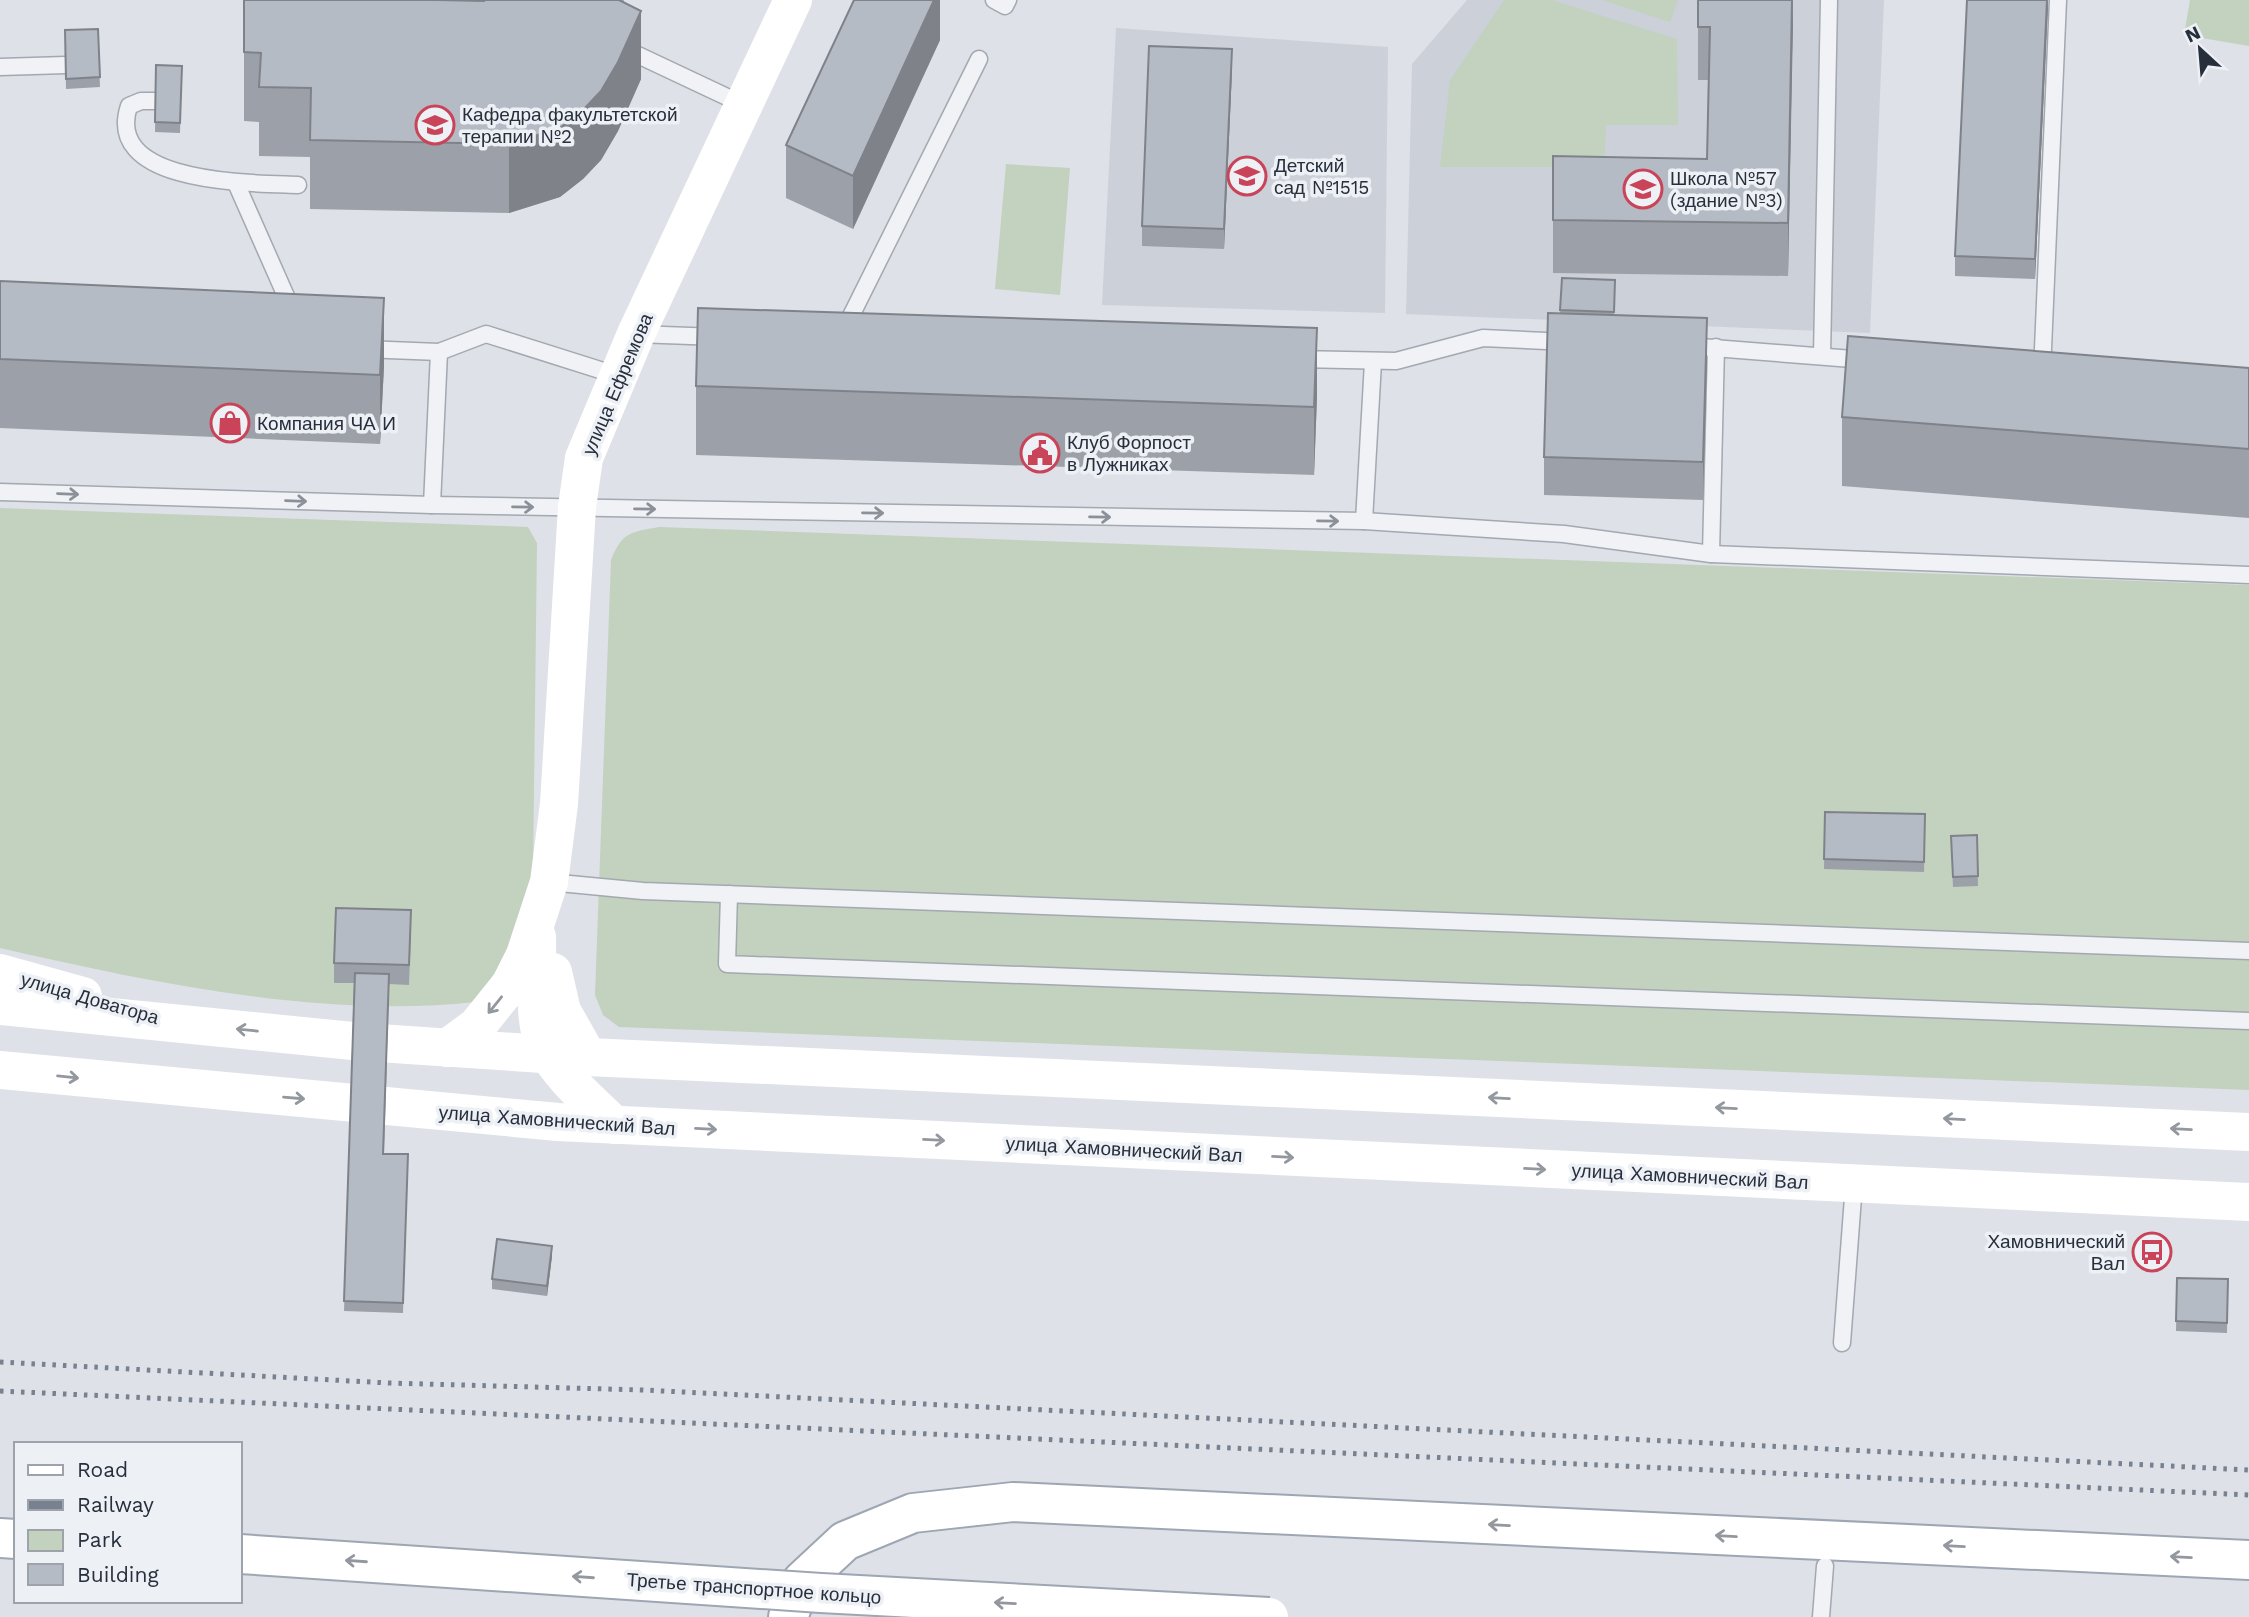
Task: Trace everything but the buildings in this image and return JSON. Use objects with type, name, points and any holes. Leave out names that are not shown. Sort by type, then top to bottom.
[{"type":"main road","name":"улица Ефремова","points":[[447,1048],[477,1026],[510,985],[537,923],[549,882],[559,804],[577,507],[584,458],[636,334],[793,0]]},
{"type":"main road","name":"улица Ефремова","points":[[549,882],[553,981],[562,1011],[588,1058]]},
{"type":"main road","name":"улица Ефремова","points":[[537,923],[540,1028],[544,1046],[573,1084],[614,1125]]},
{"type":"main road","name":"улица Доватора","points":[[0,973],[179,1023]]},
{"type":"main road","points":[[0,1006],[447,1048],[588,1058],[2249,1132]]},
{"type":"main road","name":"улица Хамовнический Вал","points":[[0,1070],[614,1125],[2249,1202]]},
{"type":"main road","points":[[788,1617],[802,1581],[845,1541],[913,1513],[1013,1502],[2249,1560]]},
{"type":"main road","name":"Третье транспортное кольцо","points":[[242,1554],[835,1594],[1269,1617]]},
{"type":"lane","points":[[993,0],[1005,6],[1009,0]]},
{"type":"lane","points":[[1822,356],[1829,0]]},
{"type":"lane","points":[[2041,374],[2058,0]]},
{"type":"lane","points":[[604,39],[744,105]]},
{"type":"lane","points":[[852,342],[839,342],[979,59]]},
{"type":"lane","points":[[0,66],[66,65]]},
{"type":"lane","points":[[156,101],[141,101],[129,106],[125,119],[134,148],[147,161],[188,175],[236,183],[298,185]]},
{"type":"lane","points":[[236,183],[298,321]]},
{"type":"lane","points":[[349,348],[439,352],[486,334],[619,376]]},
{"type":"lane","points":[[636,334],[741,338]]},
{"type":"lane","points":[[1280,358],[1396,361],[1483,338],[1587,342]]},
{"type":"lane","points":[[1666,345],[1883,361]]},
{"type":"lane","points":[[1711,554],[1716,347]]},
{"type":"lane","points":[[432,505],[439,352]]},
{"type":"lane","points":[[1364,522],[1373,362]]},
{"type":"lane","points":[[0,492],[432,505],[1364,522],[1564,534],[1711,554],[2249,575]]},
{"type":"lane","points":[[549,882],[729,894],[2249,951]]},
{"type":"lane","points":[[729,894],[727,964],[2249,1021]]},
{"type":"lane","points":[[1842,1343],[1854,1184]]},
{"type":"lane","points":[[1821,1617],[1825,1566]]},
{"type":"shaded area","name":"Школа №57 (здание №3)","points":[[1467,0],[1884,0],[1870,333],[1406,314],[1412,64]]},
{"type":"shaded area","name":"Детский сад №1515","points":[[1116,28],[1388,47],[1385,313],[1102,305]]},
{"type":"green space","points":[[1504,0],[1552,0],[1677,39],[1678,125],[1606,125],[1604,167],[1440,167],[1450,80]]},
{"type":"green space","points":[[1602,0],[1678,0],[1670,22]]},
{"type":"green space","points":[[2190,0],[2249,0],[2249,46],[2184,35]]},
{"type":"green space","points":[[1006,164],[1070,168],[1060,295],[995,289]]},
{"type":"green space","points":[[0,508],[528,527],[537,543],[533,872],[527,925],[475,1002],[357,1006],[297,1001],[175,985],[0,948]]},
{"type":"green space","points":[[659,527],[2249,585],[2249,1090],[619,1027],[603,1015],[595,995],[611,560],[619,544],[629,535]]},
{"type":"railway","points":[[0,1362],[388,1383],[643,1390],[2249,1470]]},
{"type":"railway","points":[[0,1391],[2249,1495]]},
{"type":"place","name":"Кафедра факультетской терапии №2","points":[[435,125]]},
{"type":"place","name":"Детский сад №1515","points":[[1247,176]]},
{"type":"place","name":"Школа №57 (здание №3)","points":[[1643,189]]},
{"type":"place","name":"Компания ЧА И","points":[[230,423]]},
{"type":"place","name":"Клуб Форпост в Лужниках","points":[[1040,453]]},
{"type":"place","name":"Хамовнический Вал","points":[[2152,1252]]}]
